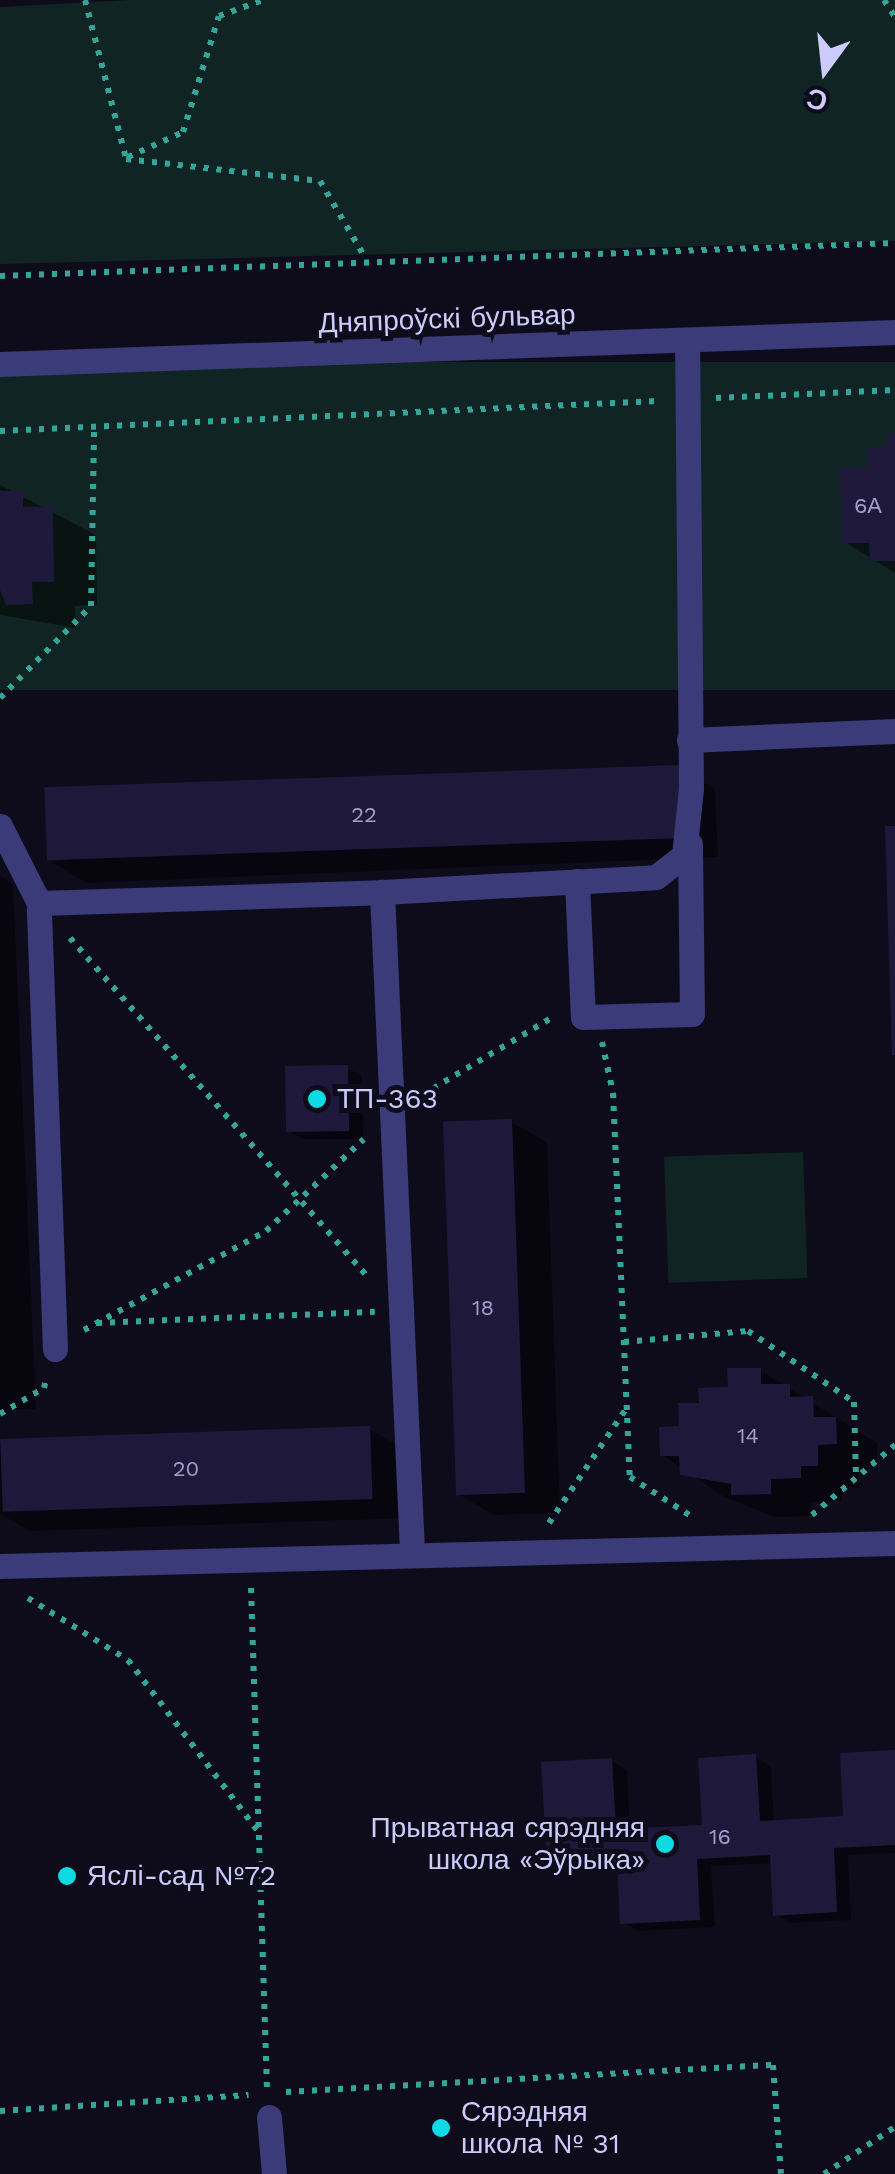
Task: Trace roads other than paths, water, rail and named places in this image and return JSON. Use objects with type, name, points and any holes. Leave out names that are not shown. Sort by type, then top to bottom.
[{"type":"street","name":"Дняпроўскі бульвар","points":[[0,364],[895,332]]},
{"type":"street","points":[[577,882],[589,1008],[692,1014],[688,340]]},
{"type":"street","points":[[689,740],[895,731]]},
{"type":"street","points":[[0,826],[39,903],[55,1350]]},
{"type":"street","points":[[39,903],[382,892],[656,877],[690,842]]},
{"type":"street","points":[[382,892],[412,1551]]},
{"type":"street","points":[[0,1566],[412,1551],[741,1549],[895,1543]]},
{"type":"street","points":[[268,2105],[274,2174]]},
{"type":"place","name":"ТП-363","points":[[317,1099]]},
{"type":"place","name":"Прыватная сярэдняя школа «Эўрыка»","points":[[665,1844]]},
{"type":"place","name":"Яслі-сад №72","points":[[67,1876]]},
{"type":"place","name":"Сярэдняя школа № 31","points":[[441,2128]]}]
